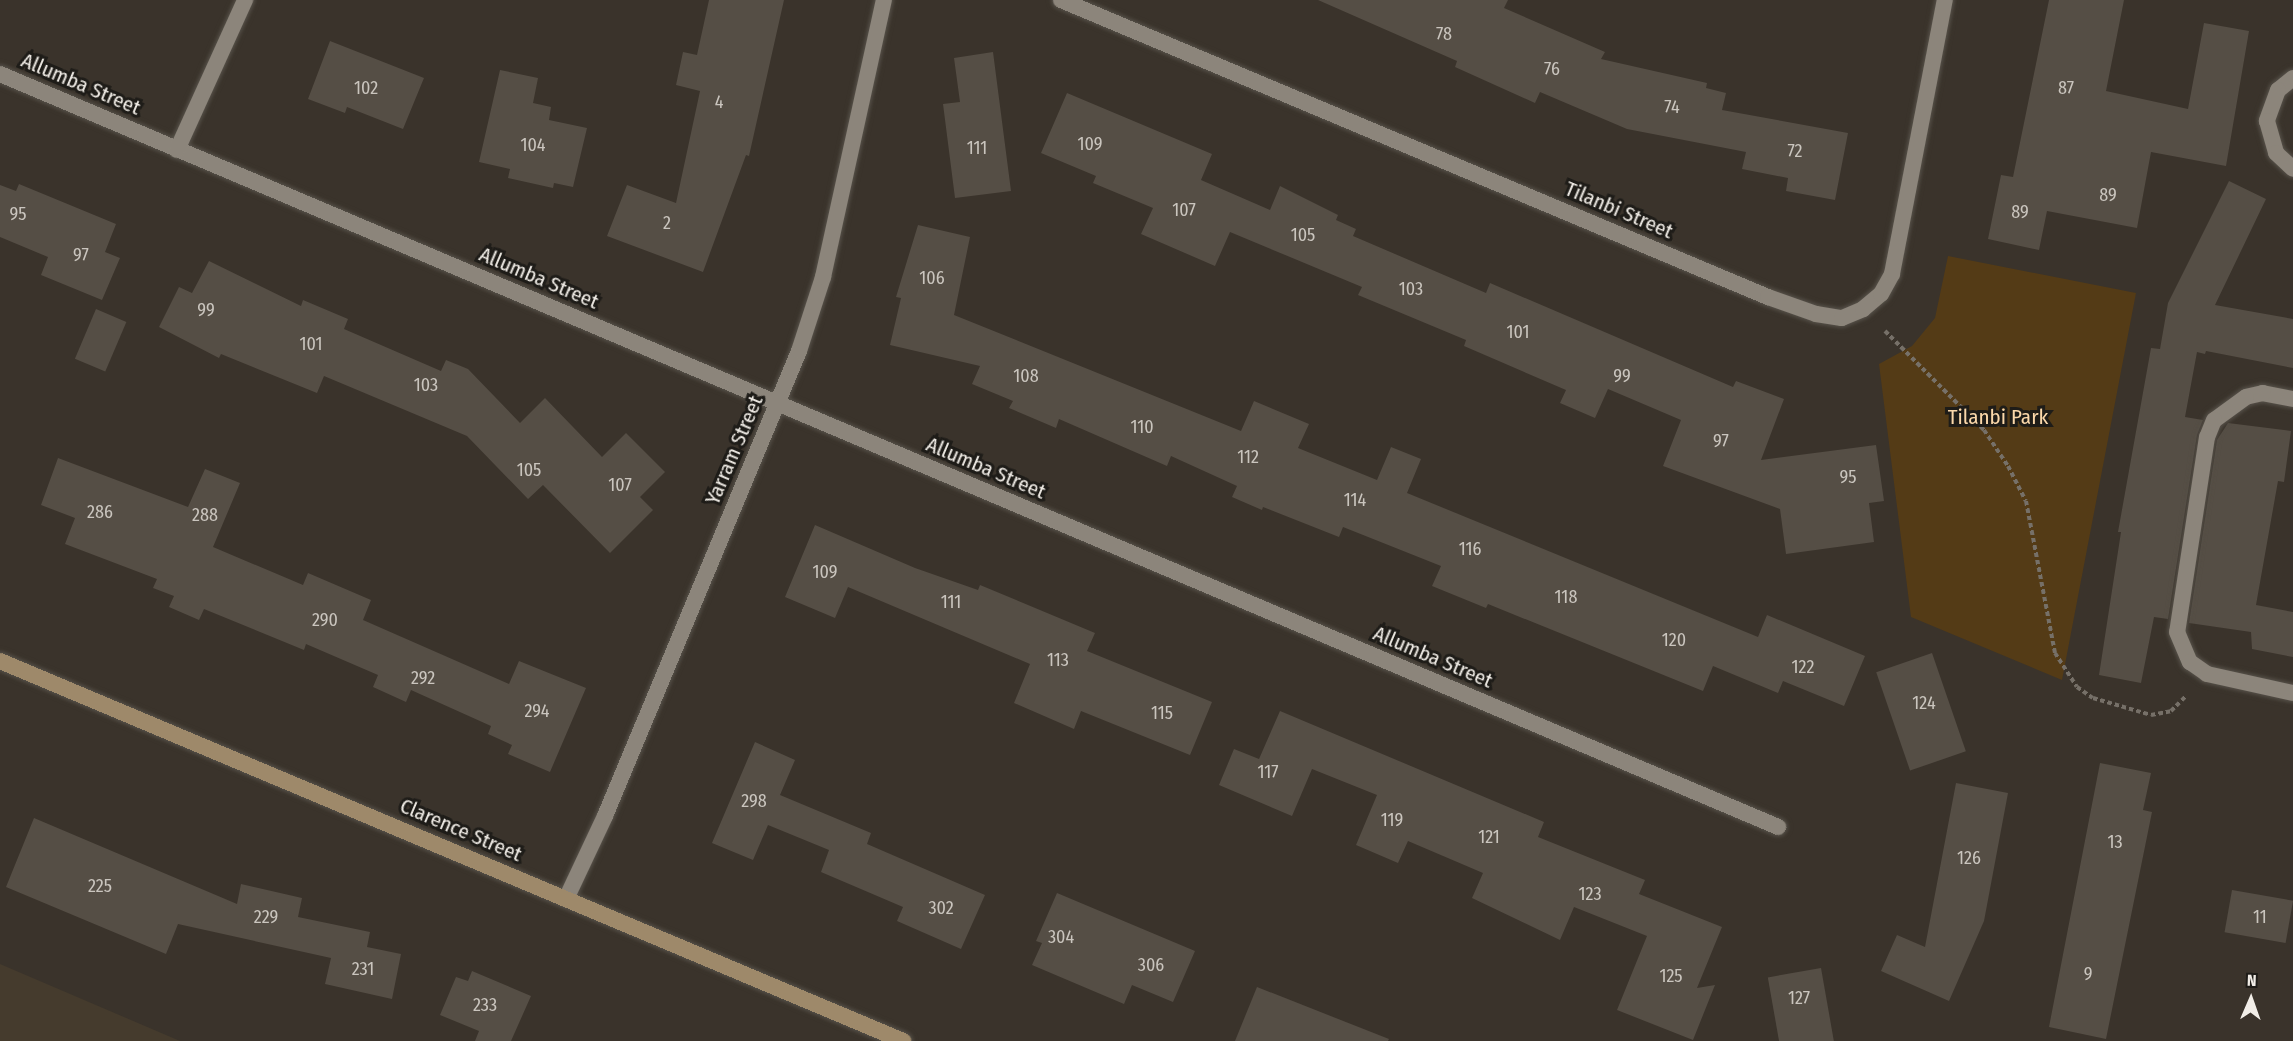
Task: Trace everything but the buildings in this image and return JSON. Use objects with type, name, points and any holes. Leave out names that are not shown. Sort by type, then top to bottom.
[{"type":"main road","name":"Clarence Street","points":[[0,661],[903,1041]]},
{"type":"street","points":[[177,150],[245,0]]},
{"type":"street","name":"Yarram Street","points":[[566,898],[605,816],[778,404],[823,276],[884,0]]},
{"type":"street","name":"Tilanbi Street","points":[[1061,0],[1768,297],[1816,314],[1842,318],[1863,309],[1881,294],[1892,274],[1946,0]]},
{"type":"street","name":"Allumba Street","points":[[0,74],[1778,827]]},
{"type":"street","points":[[2293,78],[2278,90],[2267,121],[2276,153],[2293,169]]},
{"type":"street","points":[[2293,399],[2263,393],[2246,397],[2214,420],[2207,437],[2177,632],[2190,662],[2206,674],[2293,693]]},
{"type":"path","points":[[1863,309],[1984,430],[2008,466],[2026,501],[2055,653],[2077,687],[2093,698],[2151,715],[2171,711],[2206,674]]},
{"type":"shaded area","points":[[0,964],[180,1041],[0,1041]]},
{"type":"green space","name":"Tilanbi Park","points":[[1948,256],[2136,293],[2062,680],[1911,617],[1879,364],[1912,346],[1935,318]]}]
